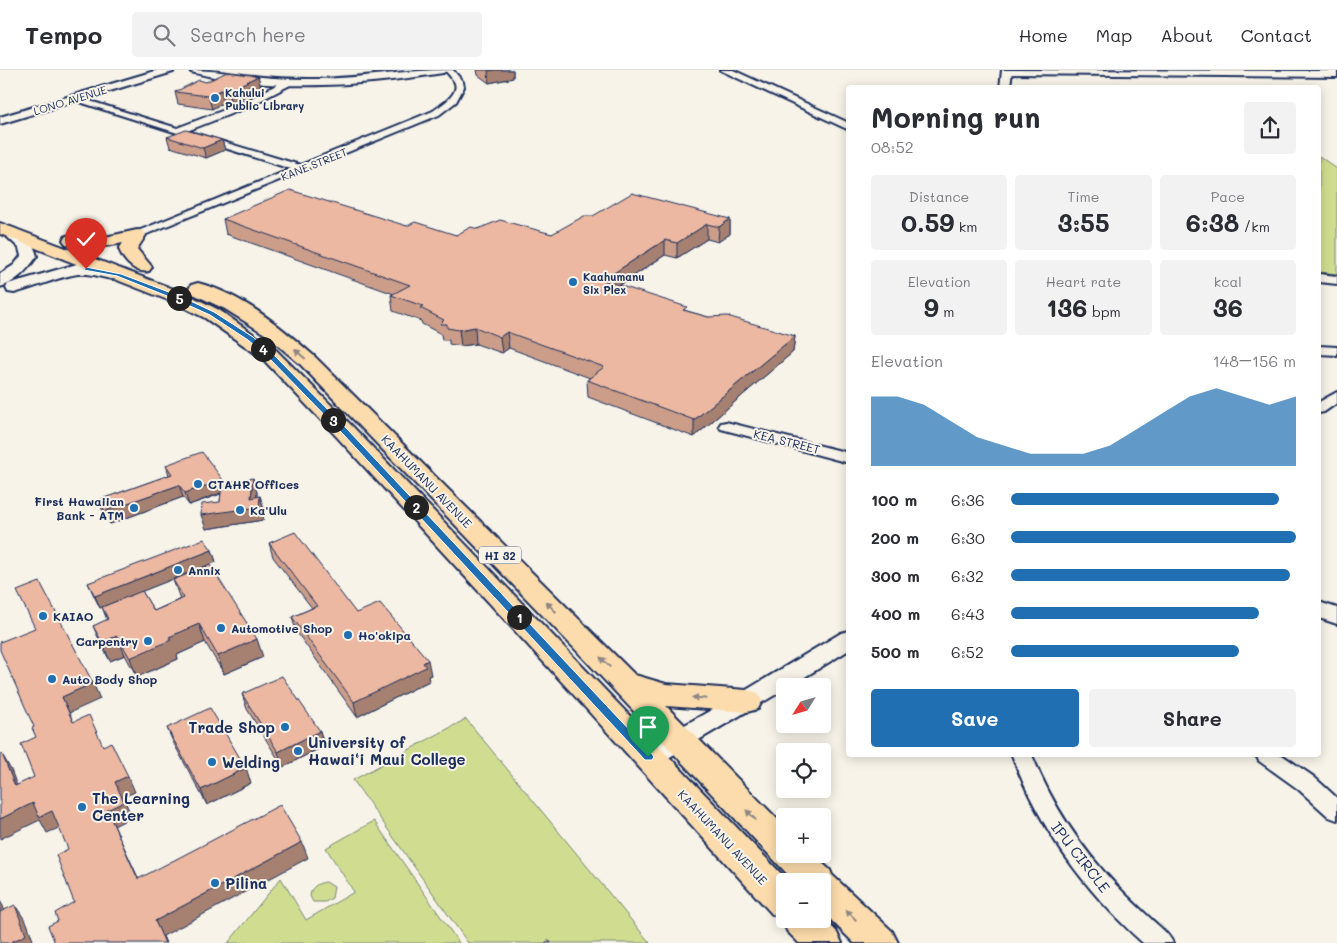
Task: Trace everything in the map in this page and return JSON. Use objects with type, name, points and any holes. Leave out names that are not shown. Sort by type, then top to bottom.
[{"type":"main road","name":"KAAHUMANU AVENUE","points":[[0,212],[143,267],[232,305],[272,330],[307,360],[358,427],[648,757],[776,893]]},
{"type":"main road","points":[[4,287],[28,256],[27,246],[5,230]]},
{"type":"main road","name":"KAAHUMANU AVENUE","points":[[5,230],[180,298],[212,314],[250,338],[286,370],[358,427],[624,683],[776,841]]},
{"type":"main road","points":[[72,240],[105,242],[138,235]]},
{"type":"main road","points":[[4,287],[67,266],[78,259],[138,235]]},
{"type":"main road","points":[[138,235],[128,249],[130,254],[143,267]]},
{"type":"main road","points":[[4,287],[77,269],[90,269],[119,275]]},
{"type":"main road","points":[[624,683],[666,695],[747,702]]},
{"type":"main road","points":[[798,863],[809,873]]},
{"type":"main road","points":[[831,896],[879,943]]},
{"type":"main road","points":[[809,928],[823,943]]},
{"type":"street","name":"LONO AVENUE","points":[[0,121],[169,70]]},
{"type":"street","points":[[195,70],[236,78],[291,81],[386,78],[443,70]]},
{"type":"street","name":"KANE STREET","points":[[138,235],[412,124],[447,106],[457,95],[460,88],[459,82],[449,70]]},
{"type":"street","points":[[725,70],[846,126]]},
{"type":"street","points":[[1005,85],[1007,71],[1337,74]]},
{"type":"street","points":[[177,131],[243,106],[291,81]]},
{"type":"street","points":[[74,99],[302,169]]},
{"type":"street","points":[[1321,278],[1337,280]]},
{"type":"street","points":[[1321,350],[1337,351]]},
{"type":"street","points":[[1321,408],[1337,396]]},
{"type":"street","name":"KEA STREET","points":[[726,426],[846,457]]},
{"type":"street","points":[[1321,611],[1337,616]]},
{"type":"street","points":[[648,757],[747,702],[846,640]]},
{"type":"street","name":"IPU CIRCLE","points":[[1023,757],[1043,806],[1083,865],[1106,891],[1161,943]]},
{"type":"street","points":[[1269,757],[1306,782],[1337,811]]},
{"type":"green space","points":[[1321,157],[1337,169],[1337,274],[1321,272]]},
{"type":"green space","points":[[466,719],[650,943],[468,943],[353,780]]},
{"type":"green space","points":[[374,821],[459,943],[228,943],[281,878],[306,920],[354,892],[326,848]]},
{"type":"green space","points":[[326,882],[334,887],[332,898],[325,902],[313,902],[310,896],[313,888],[317,884]]},
{"type":"building","points":[[227,72],[258,76],[228,91],[221,90],[208,96],[175,92],[199,80],[206,82]]},
{"type":"building","points":[[186,130],[222,140],[203,148],[167,137]]},
{"type":"building","points":[[290,190],[407,226],[415,222],[456,235],[471,227],[478,229],[500,220],[552,234],[584,216],[593,216],[632,193],[730,219],[719,227],[707,224],[677,243],[665,240],[603,280],[687,307],[683,310],[708,317],[727,316],[795,336],[694,420],[587,380],[604,367],[507,332],[500,337],[475,327],[459,330],[447,328],[447,324],[440,324],[444,320],[420,308],[423,306],[391,295],[410,285],[223,219]]},
{"type":"building","points":[[202,452],[223,480],[185,493],[179,485],[105,511],[99,500],[172,474],[166,465]]},
{"type":"building","points":[[253,478],[251,498],[260,496],[259,507],[201,515],[202,504],[220,502],[222,483]]},
{"type":"building","name":"Ho'okipa","points":[[295,532],[356,613],[380,603],[428,660],[423,663],[426,667],[354,702],[292,617],[317,606],[269,543]]},
{"type":"building","points":[[204,539],[212,550],[95,596],[88,583]]},
{"type":"building","points":[[210,565],[257,639],[218,656],[199,624],[169,637],[171,640],[130,658],[117,636],[102,642],[93,626],[108,619],[102,607],[142,591],[154,611],[184,598],[173,580]]},
{"type":"building","points":[[40,582],[93,683],[62,697],[73,722],[89,715],[103,746],[111,742],[128,776],[115,782],[124,802],[107,810],[138,879],[280,805],[302,842],[155,921],[165,943],[55,943],[48,926],[58,921],[55,913],[74,902],[56,855],[68,849],[52,811],[39,817],[33,803],[0,819],[0,755],[2,754],[15,786],[34,777],[21,744],[36,737],[32,728],[34,727],[0,650],[0,642],[35,628],[17,591]]},
{"type":"building","name":"Trade Shop","points":[[282,676],[320,731],[278,752],[242,694]]},
{"type":"building","name":"Welding","points":[[210,708],[246,768],[201,790],[167,728]]},
{"type":"building","points":[[15,905],[26,935],[12,943],[0,943],[0,912]]},
{"type":"place","name":"Kahului Public Library","points":[[215,98]]},
{"type":"place","name":"Kaahumanu Six Plex","points":[[573,282]]},
{"type":"place","name":"CTAHR Offices","points":[[198,484]]},
{"type":"place","name":"First Hawaiian Bank - ATM","points":[[134,508]]},
{"type":"place","name":"Ka'Ulu","points":[[240,510]]},
{"type":"place","name":"Annix","points":[[178,570]]},
{"type":"place","name":"KAIAO","points":[[43,616]]},
{"type":"place","name":"Automotive Shop","points":[[221,628]]},
{"type":"place","name":"Ho'okipa","points":[[348,635]]},
{"type":"place","name":"Carpentry","points":[[148,641]]},
{"type":"place","name":"Auto Body Shop","points":[[52,679]]},
{"type":"place","name":"Trade Shop","points":[[285,727]]},
{"type":"place","name":"University of Hawai‘i Maui College","points":[[298,751]]},
{"type":"place","name":"Welding","points":[[212,762]]},
{"type":"place","name":"The Learning Center","points":[[82,807]]},
{"type":"place","name":"Pilina","points":[[215,883]]},
{"type":"route","points":[[86,269],[119,275],[180,298],[212,314],[250,338],[269,354],[583,685],[648,757]]}]
